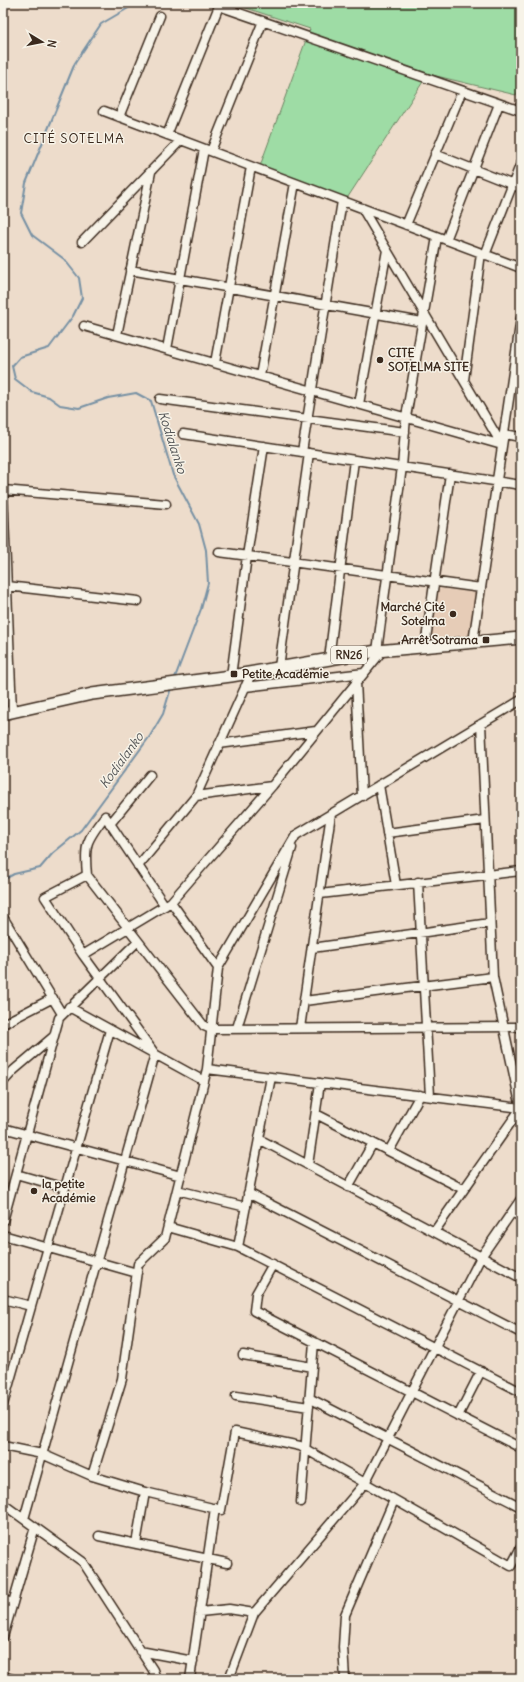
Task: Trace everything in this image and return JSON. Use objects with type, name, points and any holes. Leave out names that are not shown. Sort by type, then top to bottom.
[{"type":"main road","name":"RN26","points":[[8,713],[92,694],[231,676],[380,650],[521,638]]},
{"type":"street","points":[[167,135],[219,6],[521,111]]},
{"type":"street","points":[[119,117],[160,16]]},
{"type":"street","points":[[167,349],[179,278],[207,150],[263,21]]},
{"type":"street","points":[[406,225],[462,91]]},
{"type":"street","points":[[446,240],[500,104]]},
{"type":"street","points":[[104,111],[521,268]]},
{"type":"street","points":[[82,242],[181,140]]},
{"type":"street","points":[[436,154],[521,188]]},
{"type":"street","points":[[464,380],[483,254],[521,163]]},
{"type":"street","points":[[215,363],[251,166]]},
{"type":"street","points":[[117,335],[150,172]]},
{"type":"street","points":[[260,376],[295,183]]},
{"type":"street","points":[[279,667],[294,562],[306,452],[308,419],[342,201]]},
{"type":"street","points":[[362,208],[502,445]]},
{"type":"street","points":[[83,955],[168,904],[272,786],[380,650],[387,575],[402,467],[406,417],[437,237]]},
{"type":"street","points":[[359,404],[386,250]]},
{"type":"street","points":[[130,270],[422,322]]},
{"type":"street","points":[[473,642],[521,318]]},
{"type":"street","points":[[84,326],[502,445]]},
{"type":"street","points":[[160,399],[405,432]]},
{"type":"street","points":[[183,434],[521,485]]},
{"type":"street","points":[[504,434],[521,437]]},
{"type":"street","points":[[231,676],[247,556],[264,446]]},
{"type":"street","points":[[329,659],[354,460]]},
{"type":"street","points":[[425,646],[450,474]]},
{"type":"street","points":[[8,713],[6,645],[7,586],[3,490],[166,504]]},
{"type":"street","points":[[219,552],[481,588]]},
{"type":"street","points":[[7,586],[138,601]]},
{"type":"street","points":[[138,866],[196,796],[252,672]]},
{"type":"street","points":[[245,687],[364,672]]},
{"type":"street","points":[[356,682],[362,796]]},
{"type":"street","points":[[92,1476],[122,1379],[138,1264],[165,1238],[181,1176],[207,1069],[218,968],[296,835],[521,700]]},
{"type":"street","points":[[434,1232],[521,1108],[493,977],[481,724]]},
{"type":"street","points":[[219,744],[316,731]]},
{"type":"street","points":[[110,824],[150,775]]},
{"type":"street","points":[[379,785],[396,885]]},
{"type":"street","points":[[196,796],[272,786]]},
{"type":"street","points":[[300,1028],[331,814]]},
{"type":"street","points":[[218,968],[138,866],[105,816],[89,837],[85,854],[87,875],[204,1026],[211,1029],[521,1027]]},
{"type":"street","points":[[387,833],[485,820]]},
{"type":"street","points":[[237,1028],[296,835]]},
{"type":"street","points":[[320,894],[521,871]]},
{"type":"street","points":[[87,875],[45,897],[83,955],[155,1054]]},
{"type":"street","points":[[418,882],[430,1096]]},
{"type":"street","points":[[3,917],[62,1014]]},
{"type":"street","points":[[312,948],[490,923]]},
{"type":"street","points":[[3,1221],[59,1018],[138,941]]},
{"type":"street","points":[[304,1001],[493,977]]},
{"type":"street","points":[[4,1022],[53,998]]},
{"type":"street","points":[[69,1007],[204,1081]]},
{"type":"street","points":[[3,1405],[110,1030]]},
{"type":"street","points":[[3,1082],[14,1070],[53,1037]]},
{"type":"street","points":[[24,1519],[155,1054]]},
{"type":"street","points":[[207,1069],[521,1108]]},
{"type":"street","points":[[238,1247],[271,1077]]},
{"type":"street","points":[[308,1165],[320,1083]]},
{"type":"street","points":[[389,1151],[420,1095]]},
{"type":"street","points":[[316,1114],[463,1189]]},
{"type":"street","points":[[3,1128],[181,1176]]},
{"type":"street","points":[[259,1139],[521,1278]]},
{"type":"street","points":[[348,1186],[373,1143]]},
{"type":"street","points":[[16,1174],[65,1188]]},
{"type":"street","points":[[177,1190],[246,1207]]},
{"type":"street","points":[[248,1194],[521,1333]]},
{"type":"street","points":[[229,1679],[254,1612],[365,1483],[481,1257],[521,1198]]},
{"type":"street","points":[[512,1212],[521,1217]]},
{"type":"street","points":[[168,1227],[238,1247],[521,1392]]},
{"type":"street","points":[[3,1235],[136,1273]]},
{"type":"street","points":[[273,1264],[256,1294],[254,1311],[521,1448]]},
{"type":"street","points":[[3,1298],[31,1306]]},
{"type":"street","points":[[301,1502],[314,1342]]},
{"type":"street","points":[[243,1355],[312,1367]]},
{"type":"street","points":[[458,1416],[481,1371]]},
{"type":"street","points":[[236,1396],[308,1407]]},
{"type":"street","points":[[309,1398],[521,1507]]},
{"type":"street","points":[[3,1446],[42,1454],[92,1476],[145,1492],[221,1510],[235,1432],[300,1446],[511,1566],[521,1547]]},
{"type":"street","points":[[136,1544],[145,1492]]},
{"type":"street","points":[[346,1679],[343,1647],[345,1616],[394,1500]]},
{"type":"street","points":[[3,1504],[83,1562],[153,1670],[156,1679]]},
{"type":"street","points":[[190,1679],[215,1508]]},
{"type":"street","points":[[3,1637],[35,1527]]},
{"type":"street","points":[[99,1536],[227,1563]]},
{"type":"street","points":[[3,1600],[13,1603]]},
{"type":"street","points":[[200,1612],[229,1609],[254,1612]]},
{"type":"street","points":[[140,1651],[193,1661]]},
{"type":"street","points":[[3,1676],[12,1679]]},
{"type":"shaded area","name":"Marché Cité Sotelma","points":[[436,588],[477,593],[471,636],[428,640]]},
{"type":"green space","points":[[231,3],[521,3],[521,83],[516,95],[428,74],[346,200],[260,166],[310,29]]},
{"type":"waterway","name":"Kodialanko","points":[[137,3],[101,24],[75,63],[26,183],[21,213],[32,235],[64,259],[79,278],[82,298],[73,316],[49,348],[20,357],[12,366],[15,379],[32,392],[49,397],[60,405],[79,408],[108,398],[136,393],[151,401],[173,475],[199,524],[206,550],[208,583],[201,609],[174,680]]},
{"type":"waterway","name":"Kodialanko","points":[[3,880],[14,874],[40,868],[53,853],[81,830],[150,736],[163,714],[171,688]]},
{"type":"place","name":"CITE SOTELMA SITE","points":[[380,360]]},
{"type":"place","name":"Marché Cité Sotelma","points":[[453,614]]},
{"type":"place","name":"Arrêt Sotrama","points":[[486,640]]},
{"type":"place","name":"Petite Académie","points":[[234,674]]},
{"type":"place","name":"la petite Académie","points":[[34,1191]]},
{"type":"district","name":"CITÉ SOTELMA","points":[[74,138]]}]
